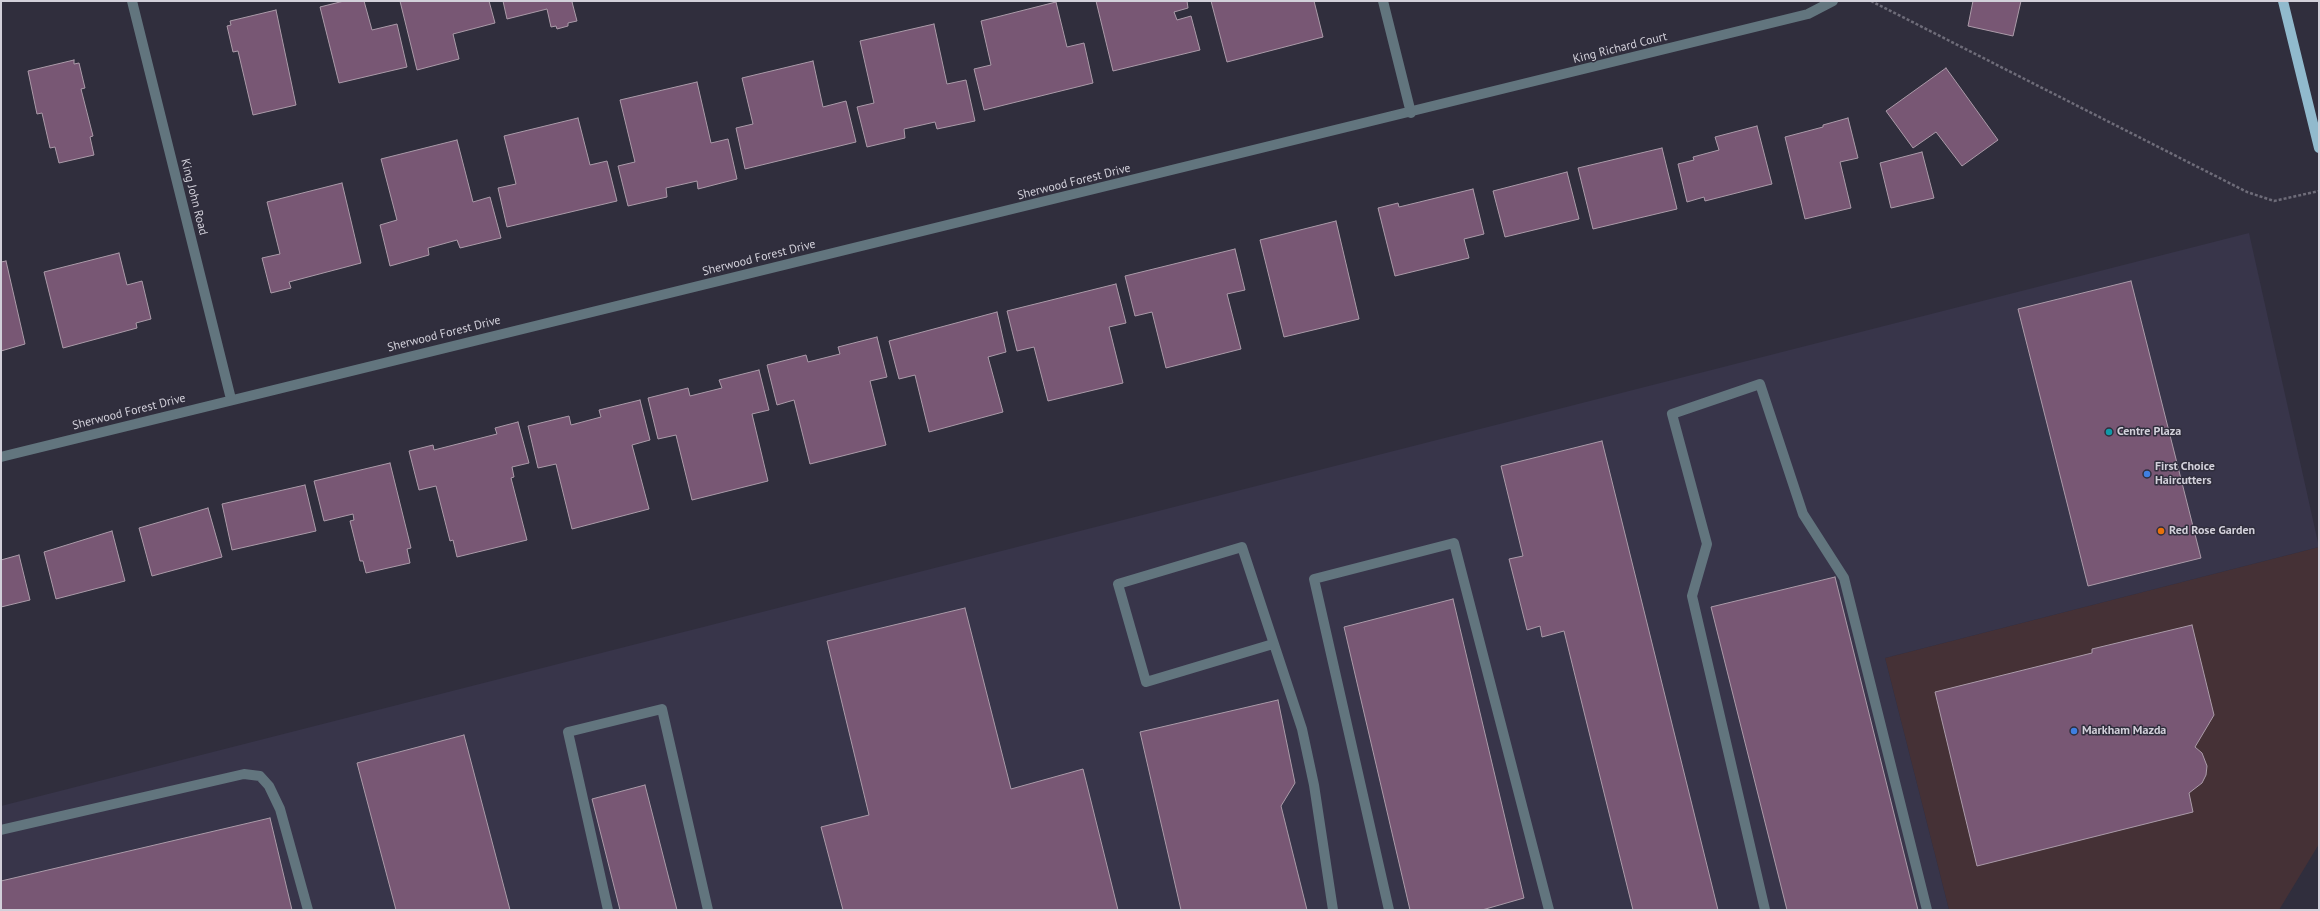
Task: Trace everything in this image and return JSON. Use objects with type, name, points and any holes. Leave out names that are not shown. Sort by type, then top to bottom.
[{"type":"main road","points":[[2283,1],[2319,148]]},
{"type":"street","name":"King John Road","points":[[132,1],[231,400]]},
{"type":"street","points":[[1383,1],[1411,113]]},
{"type":"street","name":"King Richard Court","points":[[1411,113],[1808,14],[1833,1]]},
{"type":"street","name":"Sherwood Forest Drive","points":[[1,457],[1411,113]]},
{"type":"street","points":[[1765,910],[1692,596],[1707,544],[1672,414],[1760,384],[1802,514],[1844,578],[1927,910]]},
{"type":"street","points":[[1389,910],[1314,579],[1454,543],[1549,910]]},
{"type":"street","points":[[1272,644],[1146,682],[1118,584],[1242,547],[1272,644],[1302,729],[1314,785],[1333,910]]},
{"type":"street","points":[[608,910],[568,732],[662,709],[708,910]]},
{"type":"street","points":[[1,830],[244,774],[260,776],[268,786],[280,809],[308,910]]},
{"type":"path","points":[[1871,1],[2247,192],[2274,201],[2319,191]]},
{"type":"shaded area","points":[[2249,233],[2319,547],[1885,658],[1949,910],[1,910],[1,806]]},
{"type":"shaded area","points":[[2319,547],[2319,844],[2279,910],[1949,910],[1885,658]]},
{"type":"building","points":[[344,1],[364,1],[372,30],[397,24],[407,67],[339,83],[320,7]]},
{"type":"building","points":[[400,1],[489,1],[495,23],[453,34],[459,59],[417,70]]},
{"type":"building","points":[[503,1],[575,1],[572,2],[577,21],[568,23],[568,26],[557,29],[556,26],[551,27],[547,9],[507,19]]},
{"type":"building","points":[[1096,1],[1187,1],[1188,8],[1174,12],[1177,20],[1191,16],[1200,50],[1113,71]]},
{"type":"building","points":[[1211,1],[1314,1],[1323,37],[1227,62]]},
{"type":"building","points":[[1973,1],[2021,1],[2013,36],[1968,26]]},
{"type":"building","points":[[1056,2],[1067,47],[1084,43],[1093,83],[984,110],[974,69],[991,65],[981,21]]},
{"type":"building","points":[[276,10],[296,105],[253,115],[238,51],[233,52],[227,26],[231,25],[230,21]]},
{"type":"building","points":[[934,24],[947,84],[966,80],[975,121],[937,129],[935,122],[904,129],[905,138],[867,147],[857,107],[874,103],[860,41]]},
{"type":"building","points":[[74,60],[74,64],[79,63],[85,88],[81,89],[93,136],[90,137],[94,155],[59,163],[55,147],[50,148],[42,113],[37,114],[28,71]]},
{"type":"building","points":[[813,61],[823,107],[846,101],[856,142],[745,169],[736,128],[753,124],[742,78]]},
{"type":"building","points":[[1946,68],[1998,140],[1962,166],[1936,132],[1913,148],[1886,111]]},
{"type":"building","points":[[697,82],[711,143],[728,139],[737,179],[698,189],[697,181],[666,188],[667,197],[628,206],[618,166],[635,162],[620,100]]},
{"type":"building","points":[[578,118],[590,165],[607,161],[617,201],[507,227],[498,188],[516,184],[504,136]]},
{"type":"building","points":[[1848,118],[1858,158],[1840,162],[1851,208],[1805,219],[1785,137],[1823,127],[1823,125]]},
{"type":"building","points":[[1757,126],[1772,184],[1705,201],[1704,197],[1687,202],[1678,164],[1694,160],[1693,157],[1719,150],[1715,137]]},
{"type":"building","points":[[457,140],[473,202],[490,197],[501,238],[460,248],[457,240],[428,248],[429,255],[390,266],[380,225],[397,220],[381,159]]},
{"type":"building","points":[[1662,148],[1677,209],[1593,229],[1578,168]]},
{"type":"building","points":[[1922,152],[1934,198],[1891,208],[1880,163]]},
{"type":"building","points":[[1567,172],[1579,219],[1505,237],[1493,191]]},
{"type":"building","points":[[342,183],[361,263],[289,282],[291,288],[271,293],[262,258],[280,254],[267,202]]},
{"type":"building","points":[[1473,189],[1484,234],[1464,239],[1469,258],[1395,276],[1378,208],[1398,203],[1399,207]]},
{"type":"building","points":[[1336,221],[1359,319],[1284,337],[1260,240]]},
{"type":"building","points":[[1235,249],[1245,290],[1227,294],[1241,349],[1166,368],[1152,312],[1135,316],[1125,276]]},
{"type":"building","points":[[119,253],[127,285],[142,281],[151,319],[136,323],[137,328],[63,348],[44,272]]},
{"type":"building","points":[[6,261],[25,344],[1,351],[1,262]]},
{"type":"building","name":"Centre Plaza","points":[[2131,281],[2201,558],[2088,586],[2018,309]]},
{"type":"building","points":[[1116,284],[1126,323],[1109,327],[1123,383],[1048,401],[1034,347],[1017,351],[1007,311]]},
{"type":"building","points":[[997,312],[1006,352],[988,357],[1003,412],[929,432],[915,375],[899,379],[889,341]]},
{"type":"building","points":[[877,337],[887,377],[870,381],[886,445],[810,464],[794,400],[777,405],[767,365],[806,355],[808,362],[840,354],[838,347]]},
{"type":"building","points":[[759,370],[769,410],[752,414],[768,481],[692,500],[676,435],[658,439],[648,398],[688,388],[690,396],[722,388],[719,380]]},
{"type":"building","points":[[640,400],[650,440],[632,445],[649,509],[572,529],[556,464],[538,468],[528,426],[569,416],[571,425],[601,417],[599,410]]},
{"type":"building","points":[[518,422],[529,463],[512,467],[514,477],[511,478],[527,540],[457,557],[453,540],[450,541],[436,486],[419,490],[409,451],[433,445],[434,450],[497,434],[495,428]]},
{"type":"building","points":[[1602,441],[1718,910],[1633,910],[1564,631],[1542,637],[1540,626],[1527,630],[1509,559],[1523,556],[1501,466]]},
{"type":"building","points":[[390,463],[411,548],[407,549],[410,563],[366,573],[363,561],[360,561],[350,521],[354,520],[353,514],[324,521],[314,481]]},
{"type":"building","points":[[305,485],[316,531],[232,550],[222,504]]},
{"type":"building","points":[[208,508],[222,557],[152,576],[139,528]]},
{"type":"building","points":[[112,531],[125,581],[56,599],[44,552]]},
{"type":"building","points":[[19,555],[30,600],[1,607],[1,560]]},
{"type":"building","points":[[1835,577],[1918,910],[1787,910],[1711,607]]},
{"type":"building","points":[[1453,599],[1524,898],[1482,910],[1410,910],[1344,627]]},
{"type":"building","points":[[965,608],[1011,789],[1083,769],[1118,910],[843,910],[821,827],[869,815],[827,641]]},
{"type":"building","name":"Markham Mazda","points":[[2192,625],[2214,715],[2195,747],[2202,753],[2207,766],[2206,775],[2202,783],[2189,793],[2193,812],[1977,866],[1935,692],[2092,653],[2092,649]]},
{"type":"building","points":[[1278,700],[1295,783],[1281,806],[1307,910],[1181,910],[1140,732]]},
{"type":"building","points":[[464,735],[510,910],[396,910],[357,763]]},
{"type":"building","points":[[645,785],[677,910],[620,910],[592,799]]},
{"type":"building","points":[[270,818],[292,910],[1,910],[1,881]]},
{"type":"place","name":"Centre Plaza","points":[[2109,432]]},
{"type":"place","name":"First Choice Haircutters","points":[[2147,474]]},
{"type":"place","name":"Red Rose Garden","points":[[2161,531]]},
{"type":"place","name":"Markham Mazda","points":[[2074,731]]}]
